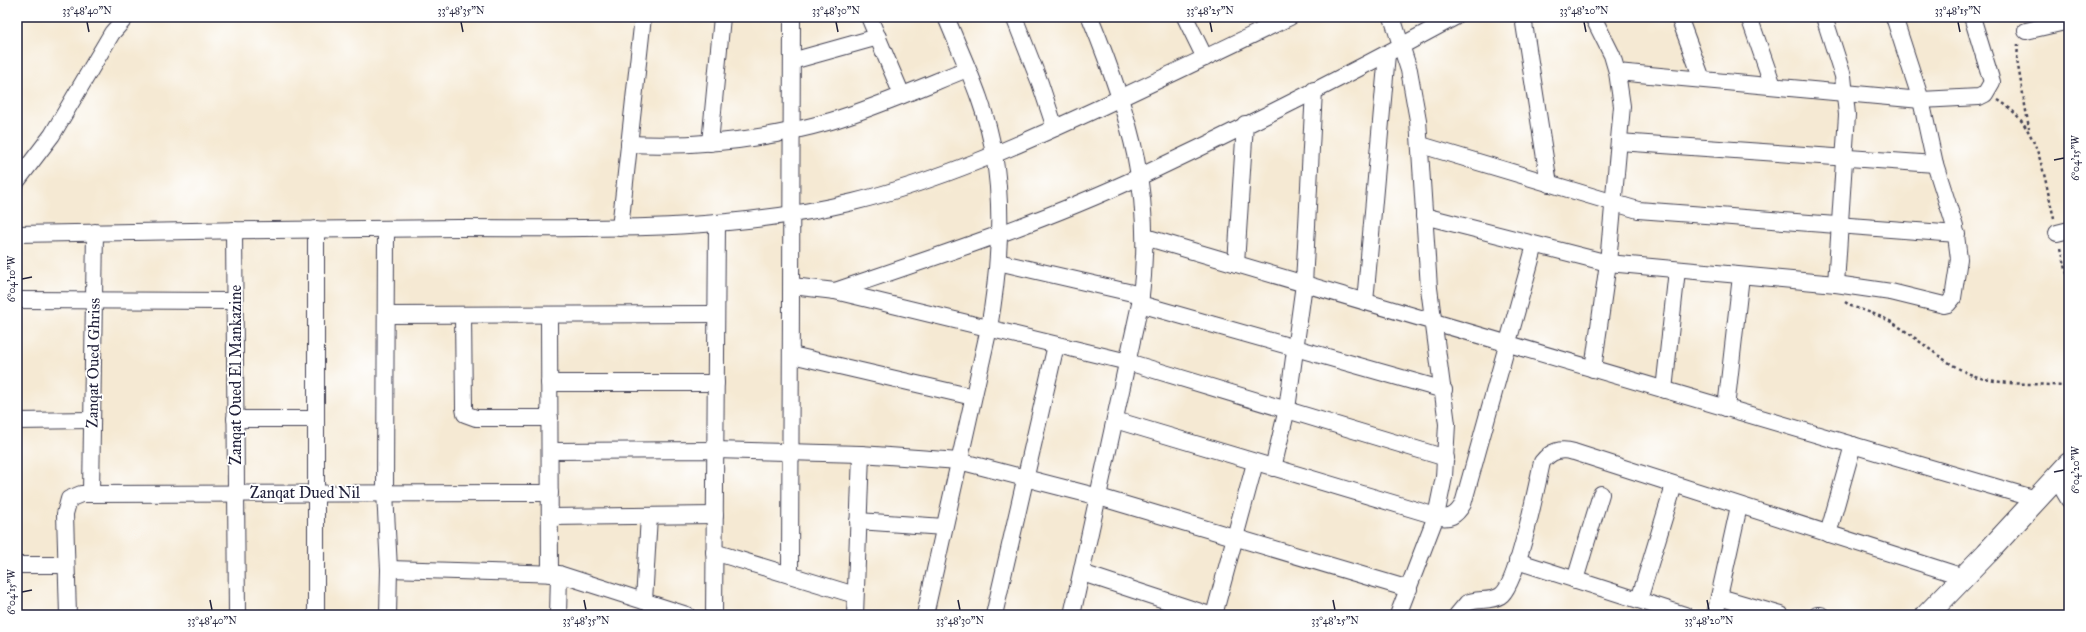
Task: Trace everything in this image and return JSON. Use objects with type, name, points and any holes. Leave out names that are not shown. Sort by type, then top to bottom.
[{"type":"street","points":[[17,181],[52,136],[112,33],[126,17]]},
{"type":"street","points":[[620,228],[643,17]]},
{"type":"street","points":[[710,143],[722,17]]},
{"type":"street","points":[[790,575],[793,214],[792,17]]},
{"type":"street","points":[[869,17],[902,95]]},
{"type":"street","points":[[925,615],[989,328],[998,262],[1000,234],[994,155],[988,126],[946,17]]},
{"type":"street","points":[[1014,17],[1040,83],[1055,128]]},
{"type":"street","points":[[1072,615],[1141,300],[1145,237],[1140,176],[1129,123],[1121,97],[1090,17]]},
{"type":"street","points":[[1185,17],[1205,58]]},
{"type":"street","points":[[17,234],[316,229],[620,228],[717,224],[793,214],[853,202],[895,191],[944,175],[1055,128],[1290,17]]},
{"type":"street","points":[[1392,17],[1402,46],[1414,95],[1421,145],[1424,216],[1433,323],[1444,390],[1447,424],[1446,458],[1436,516],[1398,615]]},
{"type":"street","points":[[836,291],[1000,234],[1140,176],[1387,54],[1455,17]]},
{"type":"street","points":[[1523,17],[1549,184]]},
{"type":"street","points":[[1593,17],[1612,55],[1617,72],[1622,106],[1608,262],[1593,370]]},
{"type":"street","points":[[1679,17],[1702,79]]},
{"type":"street","points":[[1748,17],[1773,86]]},
{"type":"street","points":[[1824,17],[1839,61],[1845,92],[1847,115],[1836,284]]},
{"type":"street","points":[[1424,216],[1535,245],[1608,262],[1677,270],[1836,284],[1891,292],[1944,305],[1948,304],[1953,298],[1959,259],[1957,234],[1935,164],[1921,100],[1894,17]]},
{"type":"street","points":[[1617,72],[1921,100],[1973,98],[1985,94],[1992,82],[1972,17]]},
{"type":"street","points":[[2026,31],[2069,19]]},
{"type":"street","points":[[792,61],[878,37]]},
{"type":"street","points":[[1365,302],[1387,54]]},
{"type":"street","points":[[630,144],[710,143],[738,140],[793,130],[852,114],[967,69]]},
{"type":"street","points":[[1273,468],[1287,409],[1304,284],[1314,90]]},
{"type":"street","points":[[1236,264],[1245,124]]},
{"type":"street","points":[[1619,142],[1845,159],[1935,164]]},
{"type":"street","points":[[1421,145],[1614,204],[1646,212],[1840,227],[1957,234]]},
{"type":"street","points":[[714,615],[717,224]]},
{"type":"street","points":[[316,229],[316,615]]},
{"type":"street","points":[[386,229],[385,492],[389,570],[388,615]]},
{"type":"street","name":"Zanqat Oued El Mankazine","points":[[234,230],[237,615]]},
{"type":"street","name":"Zanqat Oued Ghriss","points":[[91,493],[94,232]]},
{"type":"street","points":[[1145,237],[1507,345],[2036,499]]},
{"type":"street","points":[[1115,420],[1436,516],[1444,518],[1452,517],[1459,512],[1463,504],[1535,245]]},
{"type":"street","points":[[998,262],[1141,300],[1295,348],[1444,390]]},
{"type":"street","points":[[1664,390],[1677,270]]},
{"type":"street","points":[[1726,408],[1741,276]]},
{"type":"street","points":[[792,286],[836,291],[1128,362],[1446,458]]},
{"type":"street","points":[[17,300],[234,301]]},
{"type":"street","points":[[386,315],[716,314]]},
{"type":"street","points":[[463,315],[465,414],[476,418],[550,418]]},
{"type":"street","points":[[549,315],[550,517],[558,615]]},
{"type":"street","points":[[994,615],[1056,345]]},
{"type":"street","points":[[792,355],[973,397]]},
{"type":"street","points":[[549,383],[716,383]]},
{"type":"street","points":[[235,419],[316,418]]},
{"type":"street","points":[[17,421],[92,420]]},
{"type":"street","points":[[1828,534],[1852,445]]},
{"type":"street","points":[[550,451],[715,450],[861,454],[959,461],[1099,497],[1409,589]]},
{"type":"street","points":[[1457,615],[1462,607],[1471,600],[1500,596],[1508,587],[1518,562],[1542,462],[1553,452],[1567,450],[1964,577]]},
{"type":"street","points":[[854,615],[861,454]]},
{"type":"street","points":[[1214,615],[1255,462]]},
{"type":"street","points":[[1927,615],[2062,471]]},
{"type":"street","points":[[2062,471],[2069,500]]},
{"type":"street","points":[[1639,600],[1674,485]]},
{"type":"street","name":"Zanqat Dued Nil","points":[[66,565],[64,514],[66,505],[69,499],[75,496],[91,493],[550,492]]},
{"type":"street","points":[[1575,580],[1601,494]]},
{"type":"street","points":[[1715,615],[1739,506]]},
{"type":"street","points":[[550,517],[715,515]]},
{"type":"street","points":[[644,601],[648,516]]},
{"type":"street","points":[[858,520],[944,527]]},
{"type":"street","points":[[714,552],[855,596]]},
{"type":"street","points":[[1518,562],[1685,615]]},
{"type":"street","points":[[17,565],[66,565],[68,615]]},
{"type":"street","points":[[389,570],[555,574],[687,615]]},
{"type":"street","points":[[1082,573],[1210,615]]},
{"type":"street","points":[[1719,597],[1781,615]]},
{"type":"path","points":[[2026,31],[2021,37],[2017,52],[2030,131],[2063,232],[2069,282]]},
{"type":"path","points":[[1985,94],[2006,104],[2023,121],[2030,131]]},
{"type":"path","points":[[1836,284],[1838,293],[1843,301],[1851,306],[1891,322],[1950,364],[1975,376],[2002,383],[2053,384],[2069,387]]}]
